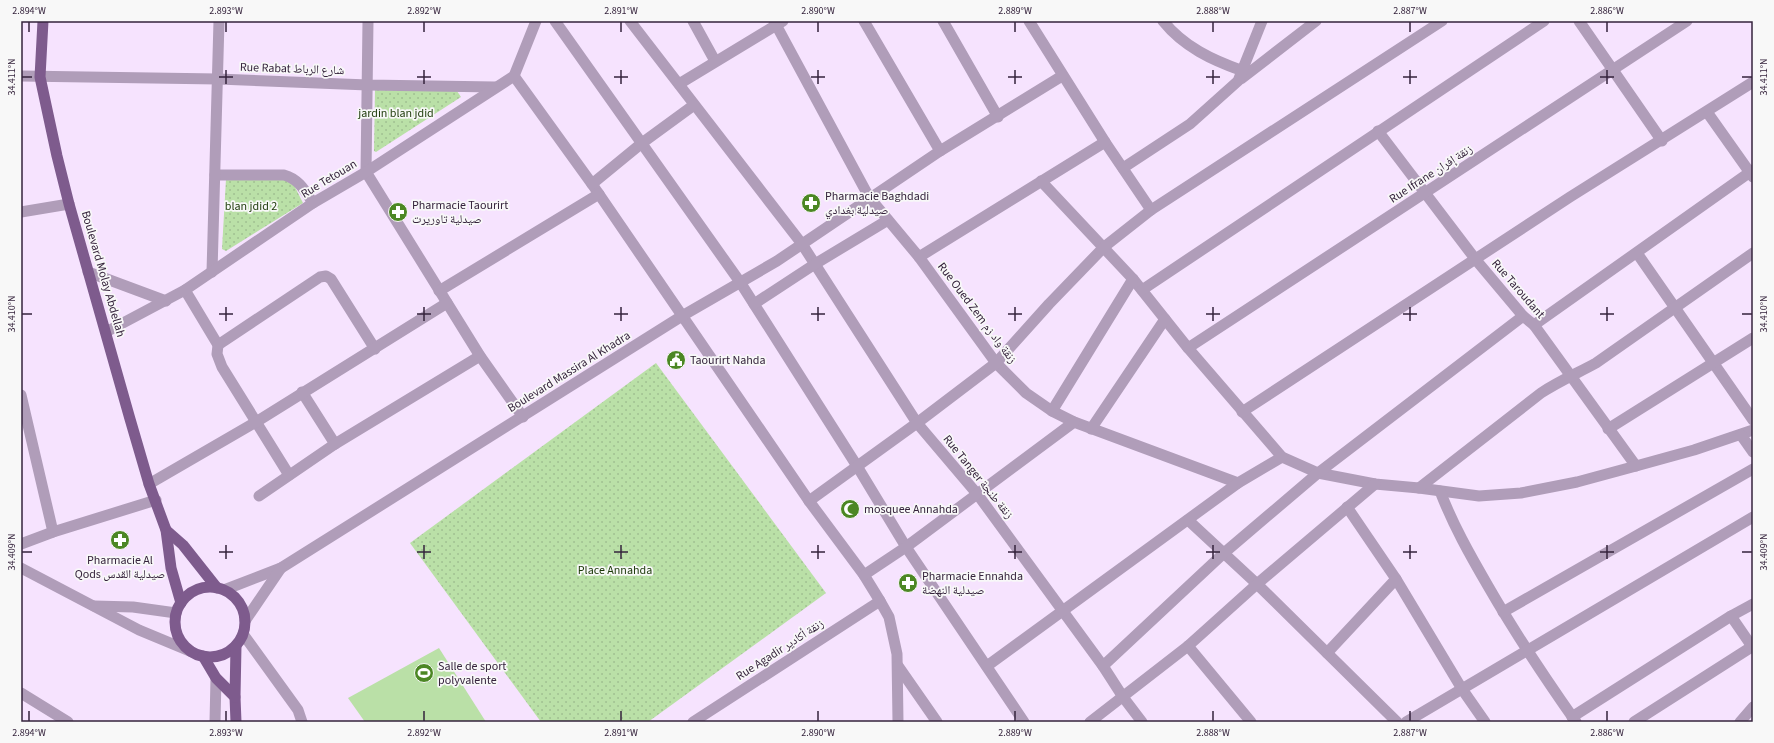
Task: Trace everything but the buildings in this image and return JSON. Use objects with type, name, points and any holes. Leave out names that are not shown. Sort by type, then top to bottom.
[{"type":"main road","name":"Boulevard Molay Abdellah","points":[[43,21],[40,77],[69,204],[149,484],[166,530],[178,608]]},
{"type":"main road","points":[[166,530],[183,545],[221,589],[232,595],[239,602],[245,620],[243,634],[236,646],[226,653],[215,657],[204,656],[192,652],[183,645],[177,636],[175,625],[178,608],[193,592],[200,589],[221,589]]},
{"type":"main road","points":[[236,646],[236,722]]},
{"type":"main road","points":[[204,656],[216,678],[235,697]]},
{"type":"street","points":[[212,272],[216,175],[219,21]]},
{"type":"street","points":[[368,21],[366,172],[480,356],[523,417]]},
{"type":"street","points":[[536,21],[514,76],[592,184],[809,501],[864,575],[880,601],[889,617],[895,638],[898,666],[898,722]]},
{"type":"street","points":[[555,21],[740,282],[857,466],[906,547],[1024,722]]},
{"type":"street","name":"Rue Tanger زنقة طنجة","points":[[630,21],[802,244],[918,424],[978,495],[1142,722]]},
{"type":"street","points":[[692,21],[715,61]]},
{"type":"street","points":[[864,21],[940,151]]},
{"type":"street","points":[[943,21],[998,117]]},
{"type":"street","points":[[1029,21],[1062,76],[1151,210]]},
{"type":"street","points":[[1163,21],[1184,43],[1241,76]]},
{"type":"street","points":[[1241,76],[1262,21]]},
{"type":"street","points":[[1123,168],[1190,124],[1241,76],[1316,21]]},
{"type":"street","points":[[809,501],[918,424],[996,363],[1049,304],[1104,247],[1151,210],[1442,21]]},
{"type":"street","points":[[1142,290],[1378,130],[1544,21]]},
{"type":"street","points":[[1579,21],[1662,140]]},
{"type":"street","name":"Rue Ifrane زنقة إفران","points":[[1188,348],[1687,21]]},
{"type":"street","points":[[679,84],[778,22]]},
{"type":"street","name":"Rue Oued Zem زنقة واد زم","points":[[778,22],[869,197],[919,257],[996,363],[1026,393],[1052,411],[1074,422],[1238,483]]},
{"type":"street","name":"Rue Rabat شارع الرباط","points":[[21,76],[218,79],[495,88]]},
{"type":"street","name":"Rue Tetouan","points":[[106,332],[184,290],[313,203],[366,172],[514,76]]},
{"type":"street","name":"Boulevard Massira Al Khadra","points":[[281,568],[682,316],[777,261],[869,197],[940,151],[998,117],[1062,76]]},
{"type":"street","points":[[1242,412],[1570,197],[1753,82]]},
{"type":"street","points":[[592,184],[642,143],[694,105]]},
{"type":"street","points":[[1534,325],[1752,173],[1707,112]]},
{"type":"street","name":"Rue Taroudant","points":[[1378,130],[1476,260],[1523,316],[1534,325],[1636,466]]},
{"type":"street","points":[[919,257],[1105,142]]},
{"type":"street","points":[[216,175],[284,175],[293,177],[313,203]]},
{"type":"street","points":[[1041,182],[1133,279],[1188,348],[1282,457],[1318,473],[1375,484],[1479,496],[1521,493],[1577,482],[1636,466],[1694,450],[1753,430]]},
{"type":"street","points":[[439,291],[598,194]]},
{"type":"street","points":[[21,212],[69,204]]},
{"type":"street","points":[[754,304],[814,264],[888,220]]},
{"type":"street","points":[[1637,253],[1753,420]]},
{"type":"street","points":[[1419,488],[1524,405],[1558,381],[1596,363],[1753,254]]},
{"type":"street","points":[[88,272],[166,301]]},
{"type":"street","points":[[218,345],[320,277],[326,276],[331,279],[375,348]]},
{"type":"street","points":[[1052,411],[1133,279]]},
{"type":"street","points":[[184,290],[218,345],[217,354],[222,367],[289,475]]},
{"type":"street","points":[[149,484],[256,422],[447,303]]},
{"type":"street","points":[[1103,666],[1224,553],[1318,473],[1523,316]]},
{"type":"street","points":[[1091,429],[1165,320]]},
{"type":"street","points":[[1608,429],[1753,338]]},
{"type":"street","points":[[259,496],[335,444],[480,356]]},
{"type":"street","points":[[302,392],[335,444]]},
{"type":"street","points":[[21,395],[53,532]]},
{"type":"street","points":[[864,575],[906,547],[978,495],[1074,422]]},
{"type":"street","points":[[1741,435],[1753,452]]},
{"type":"street","points":[[987,666],[1238,483],[1282,457]]},
{"type":"street","points":[[1504,612],[1753,469]]},
{"type":"street","points":[[1090,722],[1188,646],[1375,484]]},
{"type":"street","points":[[1440,491],[1450,517],[1464,546],[1527,650],[1574,719],[1731,616],[1753,604]]},
{"type":"street","points":[[21,544],[53,532],[156,500]]},
{"type":"street","points":[[1347,507],[1396,579],[1462,689],[1485,722]]},
{"type":"street","points":[[1406,722],[1753,517]]},
{"type":"street","points":[[1188,520],[1258,584],[1397,722]]},
{"type":"street","points":[[21,568],[139,630],[192,652]]},
{"type":"street","points":[[221,589],[281,568]]},
{"type":"street","points":[[245,620],[281,568]]},
{"type":"street","points":[[1327,653],[1396,579]]},
{"type":"street","name":"Rue Agadir زنقة أكادير","points":[[693,722],[880,601]]},
{"type":"street","points":[[91,606],[178,608]]},
{"type":"street","points":[[1634,722],[1753,647],[1731,616]]},
{"type":"street","points":[[243,634],[298,710],[302,722]]},
{"type":"street","points":[[1188,646],[1251,722]]},
{"type":"street","points":[[898,666],[937,722]]},
{"type":"street","points":[[215,722],[216,678]]},
{"type":"street","points":[[21,693],[68,722]]},
{"type":"street","points":[[1740,722],[1753,707]]},
{"type":"green space","name":"jardin blan jdid","points":[[375,90],[457,91],[461,97],[376,152],[374,151]]},
{"type":"green space","name":"blan jdid 2","points":[[226,179],[291,179],[303,203],[226,251],[222,249]]},
{"type":"green space","name":"Place Annahda","points":[[656,363],[826,593],[648,722],[541,722],[410,543]]},
{"type":"green space","name":"Salle de sport polyvalente","points":[[439,648],[486,722],[365,722],[348,698]]},
{"type":"place","name":"Pharmacie Baghdadi صيدلية بغدادي","points":[[811,203]]},
{"type":"place","name":"Pharmacie Taourirt صيدلية تاوريرت","points":[[398,212]]},
{"type":"place","name":"Taourirt Nahda","points":[[676,360]]},
{"type":"place","name":"mosquee Annahda","points":[[850,509]]},
{"type":"place","name":"Pharmacie Al Qods صيدلية القدس","points":[[120,540]]},
{"type":"place","name":"Pharmacie Ennahda صيدلية النهضة","points":[[908,583]]},
{"type":"place","name":"Salle de sport polyvalente","points":[[424,673]]}]
